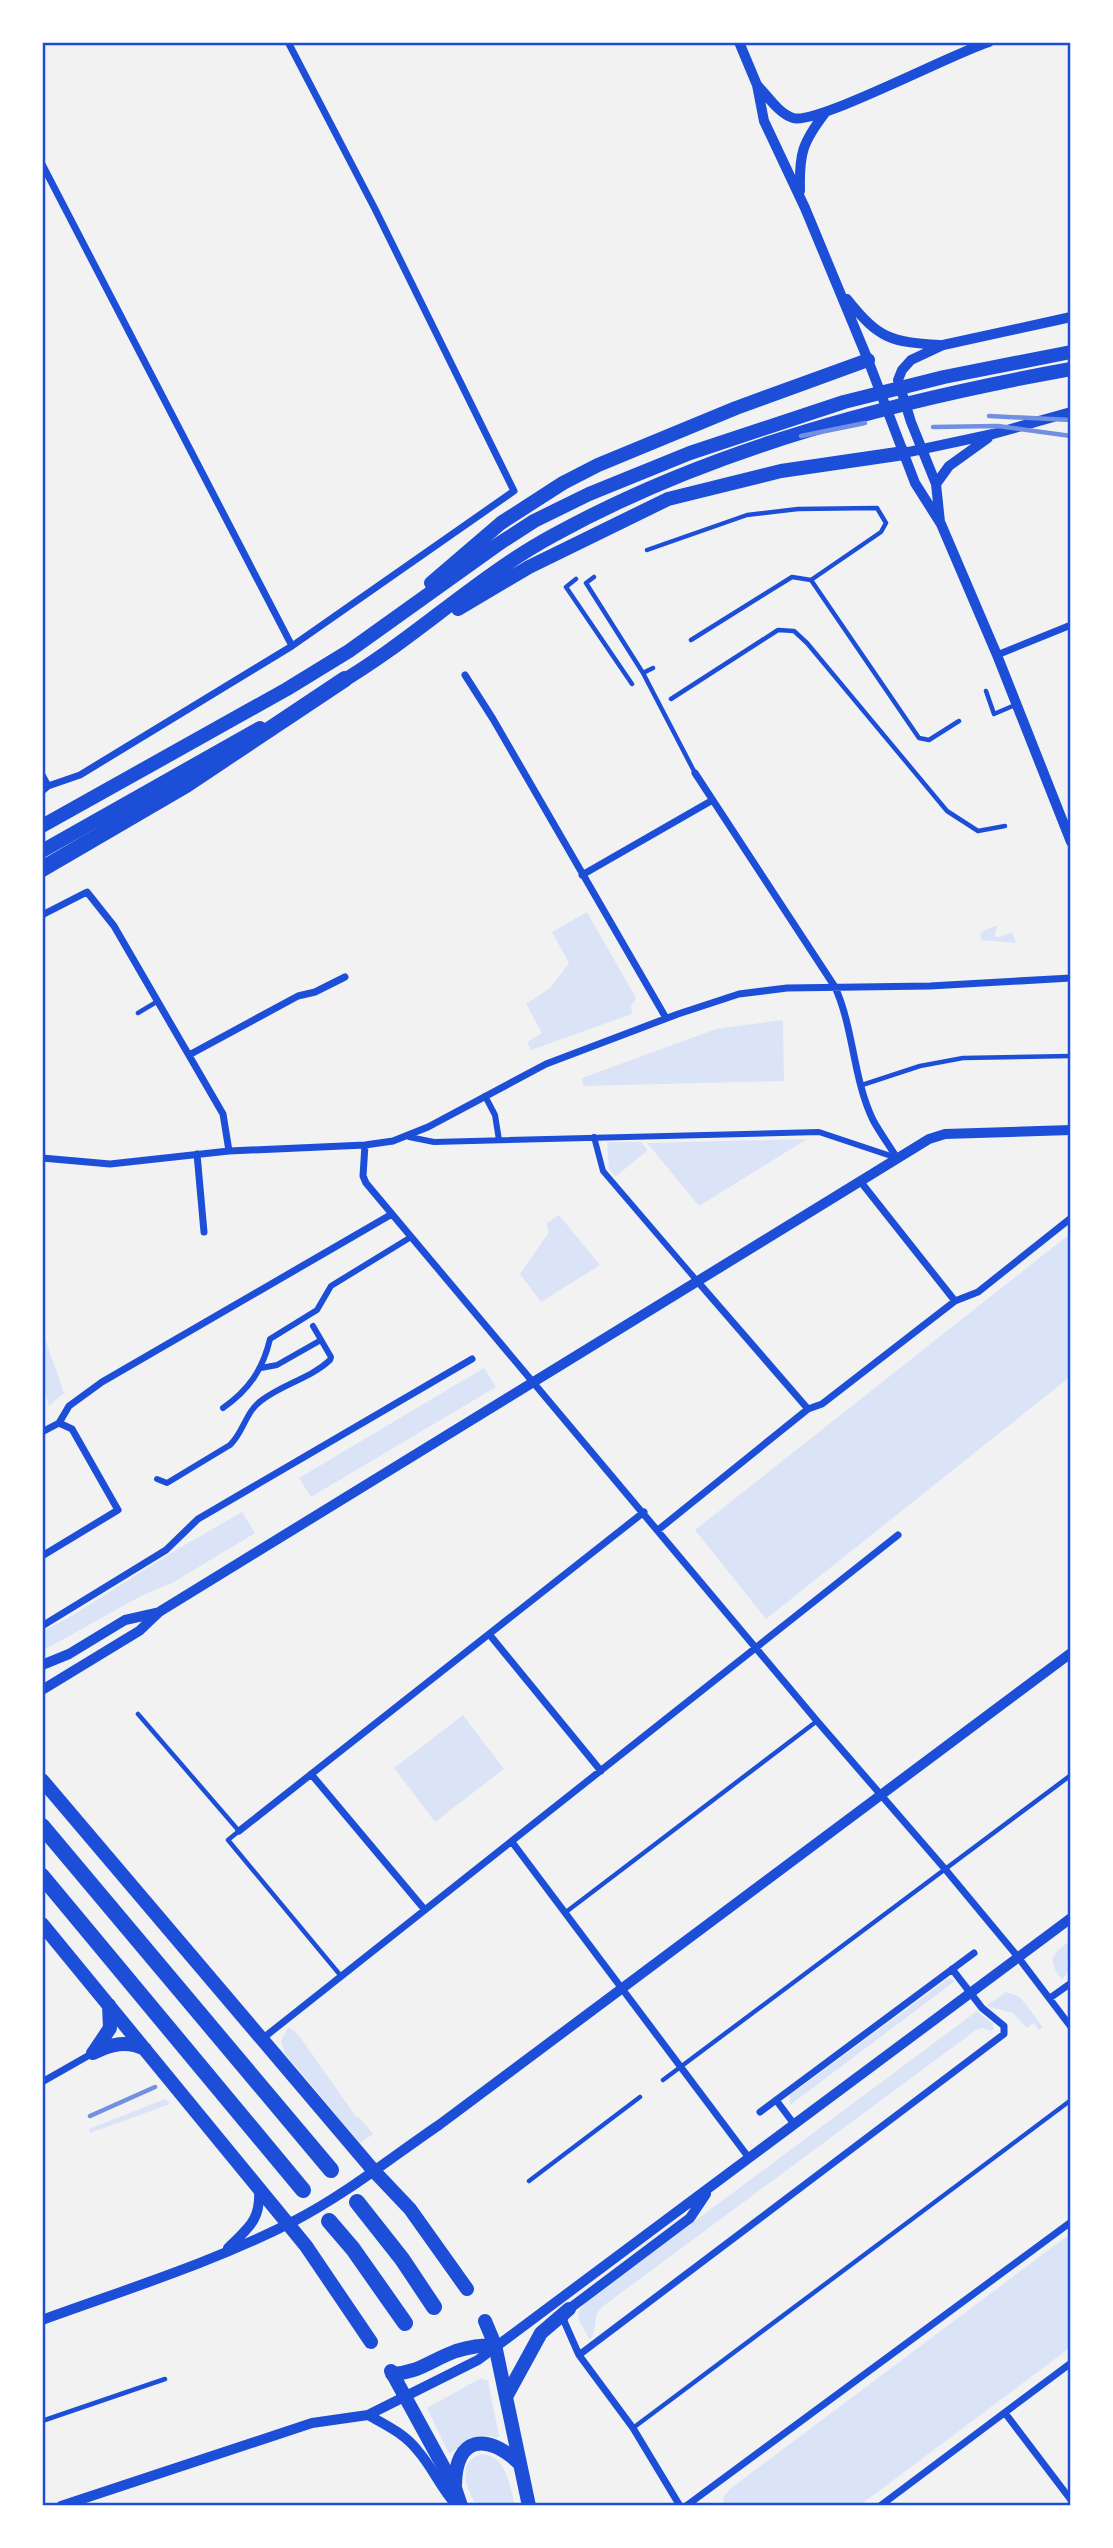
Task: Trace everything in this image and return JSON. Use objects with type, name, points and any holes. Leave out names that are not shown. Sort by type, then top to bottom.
[{"type":"highway","points":[[42,869],[186,785],[345,679]]},
{"type":"highway","points":[[42,1826],[331,2171]]},
{"type":"highway","points":[[42,1876],[303,2190]]},
{"type":"highway","points":[[357,2202],[402,2259],[434,2307]]},
{"type":"highway","points":[[329,2221],[368,2269],[405,2323]]},
{"type":"main road","points":[[42,826],[275,696],[349,651],[500,543],[562,506],[654,466],[783,421],[944,377],[1071,352]]},
{"type":"main road","points":[[349,651],[500,523],[555,487],[598,465],[736,408],[868,359]]},
{"type":"main road","points":[[385,653],[512,561],[553,535],[622,499],[788,438],[923,400],[1071,369]]},
{"type":"main road","points":[[42,851],[345,679],[529,567],[668,499],[781,471],[904,453]]},
{"type":"main road","points":[[42,1780],[262,2039],[370,2173],[410,2209],[467,2289]]},
{"type":"main road","points":[[42,1924],[259,2189],[294,2221],[306,2246],[371,2342]]},
{"type":"main road","points":[[93,2053],[110,2028],[109,2005]]},
{"type":"main road","points":[[93,2053],[117,2044],[131,2043],[147,2050]]},
{"type":"main road","points":[[506,2397],[541,2333],[569,2309]]},
{"type":"main road","points":[[485,2321],[495,2345],[529,2506]]},
{"type":"main road","points":[[459,2506],[455,2488],[392,2372],[419,2370],[453,2352],[477,2345],[495,2345]]},
{"type":"main road","points":[[455,2488],[459,2457],[464,2450],[475,2444],[491,2444],[520,2464]]},
{"type":"street","points":[[42,775],[45,788],[80,775],[292,646],[514,491],[375,209],[288,42]]},
{"type":"street","points":[[739,42],[757,85],[764,121],[800,194],[921,496],[941,524],[997,655],[1071,842]]},
{"type":"street","points":[[757,85],[783,113],[794,119],[825,113],[930,65],[989,42]]},
{"type":"street","points":[[800,194],[800,153],[811,131],[825,113]]},
{"type":"street","points":[[42,164],[292,646]]},
{"type":"street","points":[[840,290],[865,321],[884,335],[903,342],[943,345]]},
{"type":"street","points":[[941,524],[936,484],[898,380],[902,370],[911,360],[943,345],[1057,321],[1071,315]]},
{"type":"street","points":[[904,453],[993,434],[1071,412]]},
{"type":"street","points":[[936,484],[948,466],[993,434]]},
{"type":"street","points":[[997,655],[1071,625]]},
{"type":"street","points":[[465,675],[666,1018]]},
{"type":"street","points":[[695,773],[835,987],[845,1008],[862,1085],[873,1119],[897,1158]]},
{"type":"street","points":[[582,875],[711,801]]},
{"type":"street","points":[[42,915],[87,892],[114,926],[223,1114],[229,1151]]},
{"type":"street","points":[[189,1055],[298,996],[316,992],[345,976]]},
{"type":"street","points":[[42,1158],[110,1164],[229,1151],[365,1145],[409,1137],[546,1064],[739,993],[788,988],[930,986],[1071,978]]},
{"type":"street","points":[[485,1096],[495,1115],[499,1140]]},
{"type":"street","points":[[42,1690],[139,1630],[159,1612],[929,1139],[945,1134],[1071,1130]]},
{"type":"street","points":[[409,1137],[434,1142],[819,1132],[897,1158]]},
{"type":"street","points":[[594,1137],[603,1171],[808,1409]]},
{"type":"street","points":[[365,1145],[363,1176],[392,1214],[817,1721],[945,1869],[1018,1957],[1071,2027]]},
{"type":"street","points":[[197,1154],[204,1232]]},
{"type":"street","points":[[860,1181],[955,1301]]},
{"type":"street","points":[[42,1432],[59,1423],[69,1406],[102,1382],[392,1214]]},
{"type":"street","points":[[658,1531],[808,1409],[822,1404],[955,1301],[978,1292],[1071,1218]]},
{"type":"street","points":[[223,1408],[247,1388],[261,1368],[271,1339],[291,1330],[317,1310],[331,1286],[411,1237]]},
{"type":"street","points":[[157,1479],[167,1483],[230,1446],[239,1437],[247,1415],[261,1400],[330,1360],[313,1326]]},
{"type":"street","points":[[261,1368],[277,1365],[321,1340]]},
{"type":"street","points":[[42,1626],[166,1550],[198,1519],[472,1359]]},
{"type":"street","points":[[42,1556],[118,1510],[72,1429],[59,1423]]},
{"type":"street","points":[[240,1831],[644,1512]]},
{"type":"street","points":[[262,2039],[898,1535]]},
{"type":"street","points":[[42,1665],[69,1654],[125,1620],[159,1612]]},
{"type":"street","points":[[489,1634],[601,1772]]},
{"type":"street","points":[[42,2320],[221,2255],[294,2221],[370,2173],[439,2125],[1071,1653]]},
{"type":"street","points":[[312,1774],[425,1910]]},
{"type":"street","points":[[512,1842],[750,2158]]},
{"type":"street","points":[[61,2506],[312,2423],[368,2415],[478,2360],[1071,1918]]},
{"type":"street","points":[[760,2112],[974,1953]]},
{"type":"street","points":[[579,2354],[1004,2034],[1005,2028],[1001,2022],[982,2008],[951,1969]]},
{"type":"street","points":[[1050,1998],[1071,1983]]},
{"type":"street","points":[[42,2082],[93,2053]]},
{"type":"street","points":[[776,2099],[794,2124]]},
{"type":"street","points":[[680,2506],[633,2428],[579,2354],[564,2321],[569,2309],[690,2218],[712,2186]]},
{"type":"street","points":[[221,2255],[257,2218],[259,2189]]},
{"type":"street","points":[[686,2506],[1071,2221]]},
{"type":"street","points":[[880,2506],[1071,2362]]},
{"type":"street","points":[[1004,2413],[1071,2500]]},
{"type":"street","points":[[368,2415],[396,2431],[417,2450],[444,2493],[459,2506]]},
{"type":"lane","points":[[647,550],[747,515],[798,509],[877,508],[886,523],[881,532],[811,580],[792,577],[691,640]]},
{"type":"lane","points":[[594,577],[586,583],[643,673],[695,773]]},
{"type":"lane","points":[[576,579],[566,587],[632,684]]},
{"type":"lane","points":[[811,580],[919,738],[929,740],[959,721]]},
{"type":"lane","points":[[671,699],[778,629],[794,631],[807,643],[947,811],[978,831],[1005,826]]},
{"type":"lane","points":[[643,673],[653,668]]},
{"type":"lane","points":[[986,691],[994,714],[1016,704]]},
{"type":"lane","points":[[138,1013],[158,1001]]},
{"type":"lane","points":[[862,1085],[920,1066],[964,1058],[1071,1056]]},
{"type":"lane","points":[[138,1714],[240,1831],[228,1840],[341,1976]]},
{"type":"lane","points":[[566,1912],[817,1721]]},
{"type":"lane","points":[[663,2080],[1071,1775]]},
{"type":"lane","points":[[529,2181],[640,2097]]},
{"type":"lane","points":[[633,2428],[1071,2100]]},
{"type":"lane","points":[[42,2421],[164,2379]]},
{"type":"shaded area","points":[[587,912],[636,998],[631,1006],[632,1014],[531,1050],[527,1042],[542,1033],[526,1004],[550,988],[569,963],[552,932]]},
{"type":"shaded area","points":[[998,925],[994,936],[1012,932],[1016,943],[982,940],[981,932]]},
{"type":"shaded area","points":[[783,1020],[784,1081],[583,1086],[582,1078],[716,1029]]},
{"type":"shaded area","points":[[807,1139],[699,1206],[647,1143]]},
{"type":"shaded area","points":[[607,1142],[641,1142],[648,1150],[615,1177],[609,1169]]},
{"type":"shaded area","points":[[559,1215],[600,1265],[541,1302],[520,1274],[549,1232],[546,1224]]},
{"type":"shaded area","points":[[1071,1233],[1071,1376],[766,1619],[695,1530]]},
{"type":"shaded area","points":[[42,1330],[64,1393],[49,1406],[42,1384]]},
{"type":"shaded area","points":[[484,1368],[496,1387],[311,1497],[299,1478]]},
{"type":"shaded area","points":[[242,1512],[255,1533],[174,1582],[141,1596],[42,1651],[42,1631],[68,1618]]},
{"type":"shaded area","points":[[463,1715],[504,1769],[435,1822],[394,1768]]},
{"type":"shaded area","points":[[1071,1940],[1068,1971],[1062,1980],[1054,1967],[1053,1957]]},
{"type":"shaded area","points":[[949,1978],[955,1981],[790,2105],[790,2095]]},
{"type":"shaded area","points":[[1006,1992],[1020,1997],[1043,2027],[1039,2030],[1034,2023],[1027,2028],[1013,2013],[986,2006]]},
{"type":"shaded area","points":[[977,2011],[992,2023],[994,2029],[976,2030],[602,2307],[590,2340],[578,2319],[579,2311],[586,2302]]},
{"type":"shaded area","points":[[288,2027],[297,2033],[295,2036],[298,2034],[357,2118],[359,2117],[373,2134],[360,2143],[285,2054],[281,2041]]},
{"type":"shaded area","points":[[165,2099],[170,2104],[90,2133],[89,2129]]},
{"type":"shaded area","points":[[1071,2233],[1071,2347],[859,2506],[723,2506],[724,2496],[731,2488]]},
{"type":"shaded area","points":[[481,2378],[488,2381],[499,2436],[477,2437],[449,2454],[427,2408]]},
{"type":"shaded area","points":[[481,2454],[497,2460],[502,2466],[515,2506],[476,2506],[465,2477],[468,2463]]},
{"type":"railway","points":[[989,416],[1071,420]]},
{"type":"railway","points":[[801,436],[865,423]]},
{"type":"railway","points":[[933,427],[998,426],[1071,436]]},
{"type":"railway","points":[[90,2116],[155,2087]]}]
